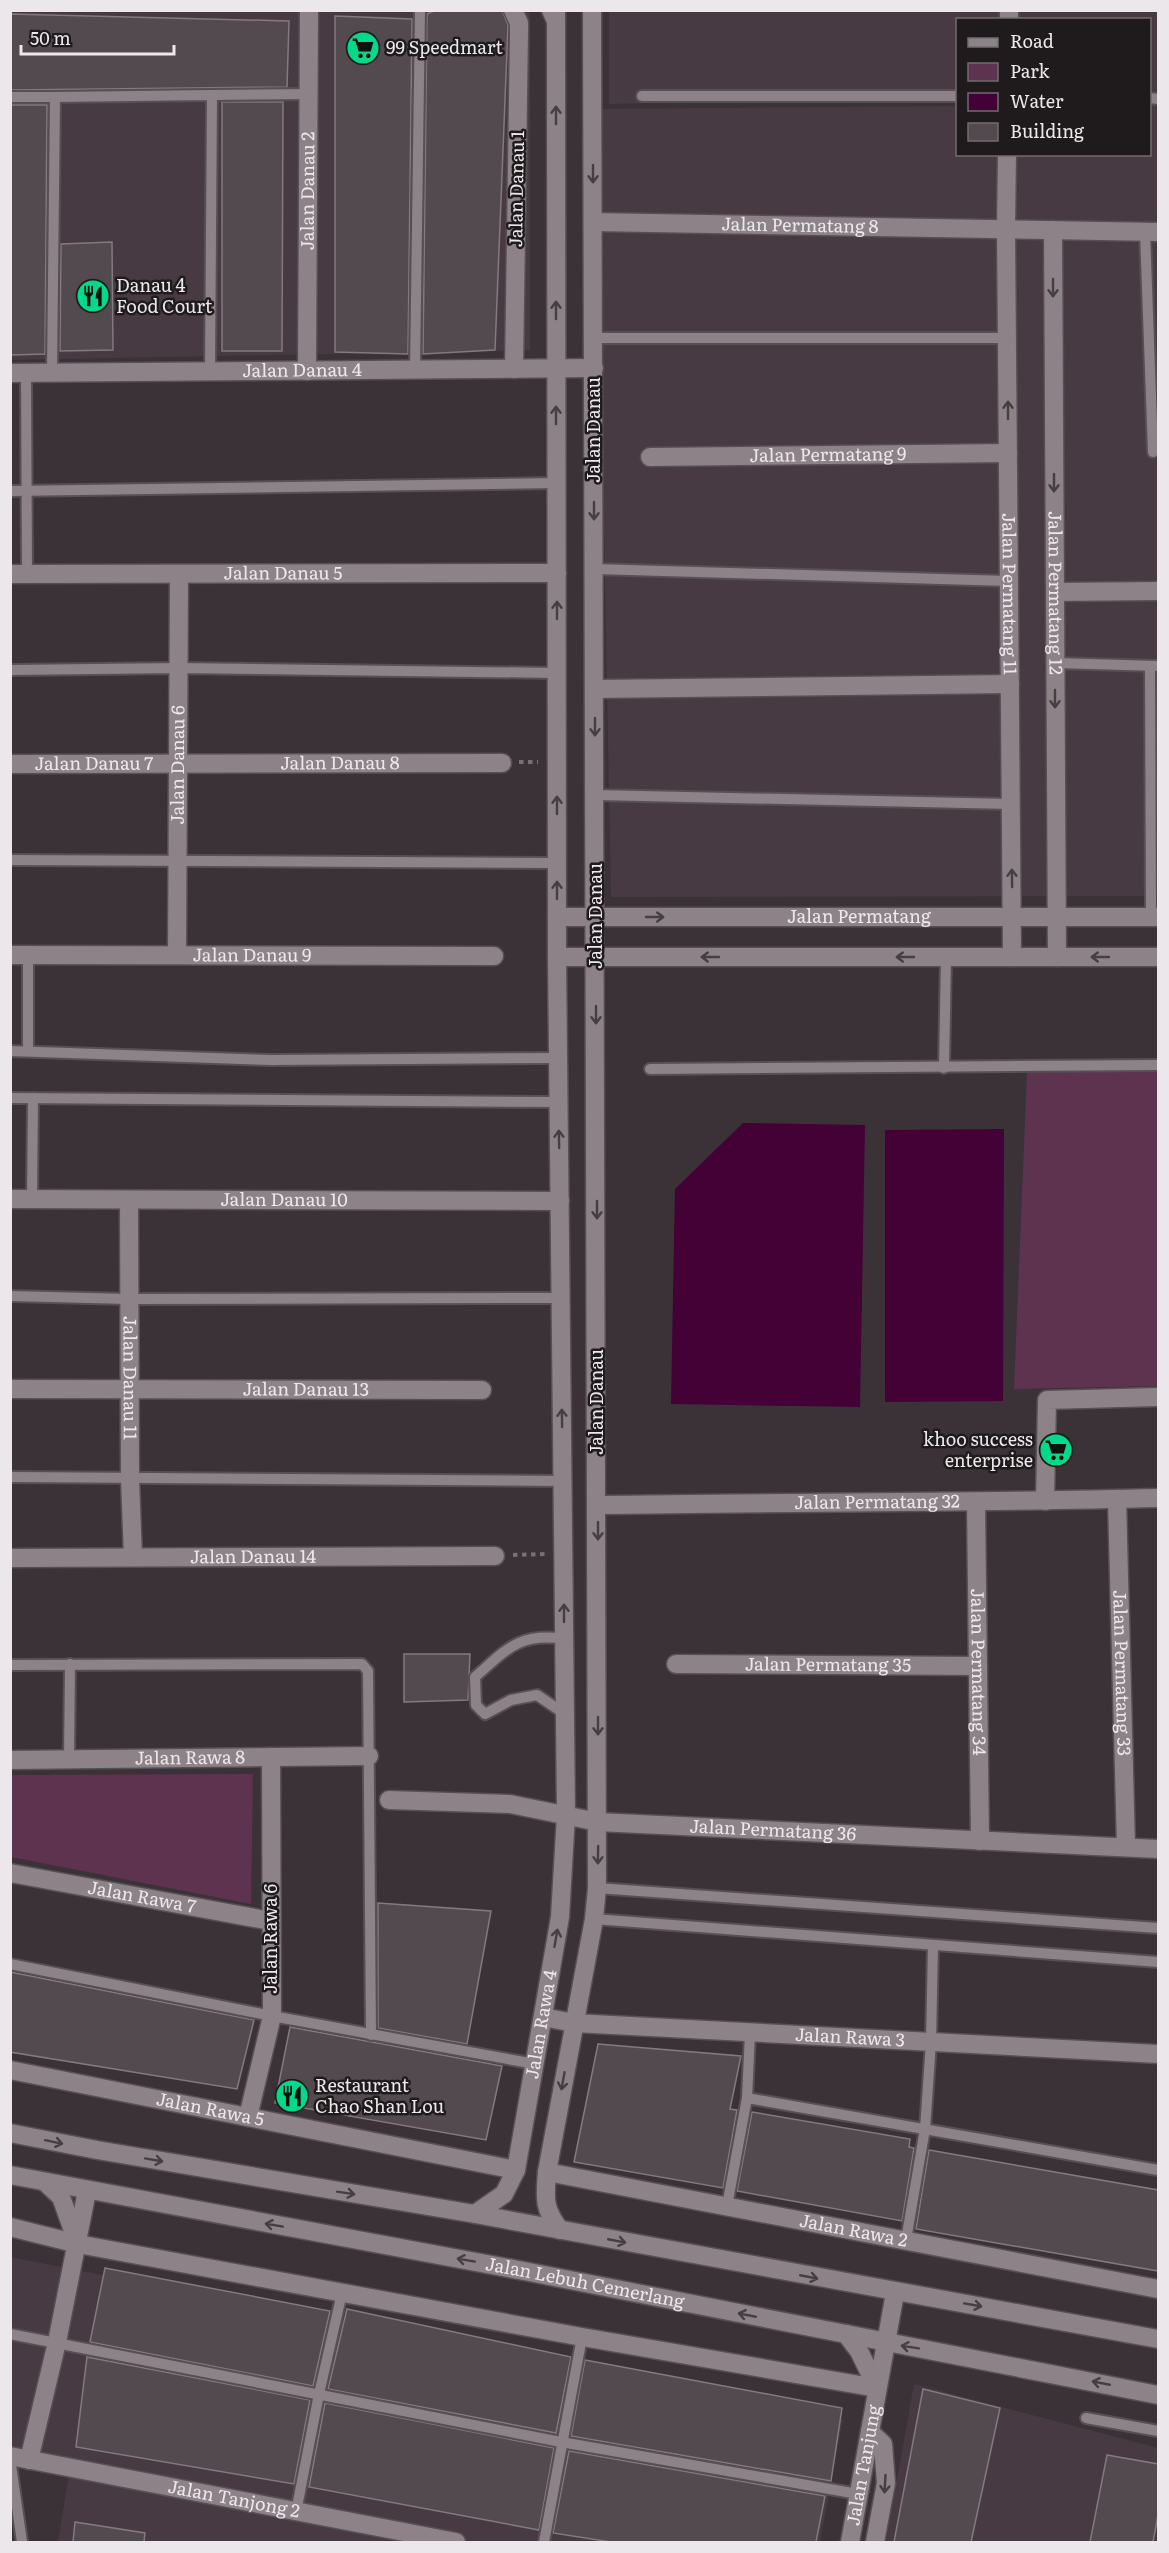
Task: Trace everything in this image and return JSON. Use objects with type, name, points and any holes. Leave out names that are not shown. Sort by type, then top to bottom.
[{"type":"street","name":"Jalan Danau 2","points":[[307,371],[309,10]]},
{"type":"street","name":"Jalan Danau 1","points":[[513,10],[519,23],[514,369]]},
{"type":"street","name":"Jalan Danau","points":[[592,10],[598,1822]]},
{"type":"street","name":"Jalan Danau","points":[[554,14],[557,957],[566,1815]]},
{"type":"street","name":"Jalan Permatang 11","points":[[1007,156],[1012,957]]},
{"type":"street","name":"Jalan Permatang 8","points":[[593,222],[1152,232]]},
{"type":"street","name":"Jalan Permatang 12","points":[[1053,230],[1057,957]]},
{"type":"street","name":"Jalan Danau 4","points":[[18,373],[594,368]]},
{"type":"street","name":"Jalan Permatang 9","points":[[650,457],[1008,453]]},
{"type":"street","name":"Jalan Danau 5","points":[[19,574],[557,573]]},
{"type":"street","name":"Jalan Danau 6","points":[[177,955],[179,574]]},
{"type":"street","points":[[1055,592],[1158,591]]},
{"type":"street","points":[[595,689],[1010,684]]},
{"type":"street","name":"Jalan Danau 8","points":[[178,763],[502,763]]},
{"type":"street","name":"Jalan Danau 7","points":[[10,764],[178,763]]},
{"type":"street","name":"Jalan Permatang","points":[[557,917],[1154,917]]},
{"type":"street","name":"Jalan Danau 9","points":[[19,955],[494,956]]},
{"type":"street","points":[[557,957],[1158,957]]},
{"type":"street","name":"Jalan Danau 10","points":[[10,1200],[560,1201]]},
{"type":"street","name":"Jalan Danau 11","points":[[129,1200],[130,1479],[133,1557]]},
{"type":"street","name":"Jalan Danau 13","points":[[10,1389],[482,1390]]},
{"type":"street","points":[[1045,1501],[1047,1400],[1158,1397]]},
{"type":"street","name":"Jalan Permatang 32","points":[[597,1505],[1158,1498]]},
{"type":"street","name":"Jalan Permatang 33","points":[[1117,1499],[1126,1847]]},
{"type":"street","name":"Jalan Permatang 34","points":[[976,1502],[980,1841]]},
{"type":"street","name":"Jalan Danau 14","points":[[10,1557],[495,1556]]},
{"type":"street","name":"Jalan Permatang 35","points":[[676,1664],[978,1666]]},
{"type":"street","name":"Jalan Rawa 8","points":[[10,1760],[369,1756]]},
{"type":"street","name":"Jalan Rawa 6","points":[[248,2117],[272,2016],[271,1757]]},
{"type":"street","name":"Jalan Permatang 36","points":[[389,1800],[510,1804],[598,1822],[1158,1849]]},
{"type":"street","name":"Jalan Rawa 4","points":[[475,2214],[504,2194],[516,2170],[560,1917],[566,1815]]},
{"type":"street","name":"Jalan Rawa 4","points":[[560,2230],[549,2216],[545,2201],[547,2172],[594,1919],[598,1822]]},
{"type":"street","name":"Jalan Rawa 7","points":[[10,1873],[271,1921]]},
{"type":"street","name":"Jalan Rawa 3","points":[[543,2017],[574,2023],[1158,2054]]},
{"type":"street","name":"Jalan Rawa 5","points":[[10,2070],[516,2170]]},
{"type":"street","points":[[10,2133],[96,2151],[475,2214],[895,2293],[1158,2339]]},
{"type":"street","name":"Jalan Rawa 2","points":[[547,2172],[1158,2289]]},
{"type":"street","name":"Jalan Lebuh Cemerlang","points":[[10,2175],[524,2271],[1158,2395]]},
{"type":"street","points":[[45,2182],[62,2197],[78,2244]]},
{"type":"street","points":[[29,2460],[57,2342],[87,2191]]},
{"type":"street","points":[[10,2227],[78,2244],[582,2337],[877,2388]]},
{"type":"street","name":"Jalan Tanjung","points":[[850,2542],[895,2293]]},
{"type":"street","name":"Jalan Tanjung","points":[[846,2334],[859,2351],[877,2388]]},
{"type":"street","points":[[870,2432],[883,2444],[886,2483],[875,2542]]},
{"type":"street","name":"Jalan Tanjong 2","points":[[10,2457],[456,2542]]},
{"type":"lane","points":[[415,370],[420,10]]},
{"type":"lane","points":[[10,97],[309,94]]},
{"type":"lane","points":[[210,371],[212,95]]},
{"type":"lane","points":[[642,96],[956,96]]},
{"type":"lane","points":[[52,373],[55,97]]},
{"type":"lane","points":[[1152,232],[1153,452]]},
{"type":"lane","points":[[593,338],[1007,338]]},
{"type":"lane","points":[[18,373],[26,492],[19,574]]},
{"type":"lane","points":[[10,492],[556,483]]},
{"type":"lane","points":[[595,569],[1009,581]]},
{"type":"lane","points":[[1055,663],[1154,666],[1154,917]]},
{"type":"lane","points":[[10,670],[179,668],[557,673]]},
{"type":"lane","points":[[596,795],[1011,804]]},
{"type":"lane","points":[[10,860],[178,859],[557,863]]},
{"type":"lane","points":[[19,955],[28,1051]]},
{"type":"lane","points":[[944,1068],[946,957]]},
{"type":"lane","points":[[10,1051],[271,1060],[558,1058]]},
{"type":"lane","points":[[650,1069],[1158,1065]]},
{"type":"lane","points":[[10,1098],[559,1102]]},
{"type":"lane","points":[[32,1200],[33,1098]]},
{"type":"lane","points":[[10,1296],[129,1299],[561,1298]]},
{"type":"lane","points":[[10,1477],[562,1481]]},
{"type":"lane","points":[[564,1639],[542,1635],[510,1646],[475,1677],[476,1705],[485,1714],[511,1700],[537,1695],[565,1714]]},
{"type":"lane","points":[[69,1759],[70,1664]]},
{"type":"lane","points":[[10,1665],[362,1664],[368,1671],[371,2035]]},
{"type":"lane","points":[[597,1888],[1158,1928]]},
{"type":"lane","points":[[594,1919],[1158,1962]]},
{"type":"lane","points":[[906,2240],[925,2129],[932,2042],[933,1945]]},
{"type":"lane","points":[[10,1964],[371,2035],[535,2064]]},
{"type":"lane","points":[[727,2206],[747,2098],[750,2033]]},
{"type":"lane","points":[[747,2098],[1158,2170]]},
{"type":"lane","points":[[296,2512],[342,2293]]},
{"type":"lane","points":[[10,2334],[561,2442],[858,2494]]},
{"type":"lane","points":[[544,2542],[582,2337]]},
{"type":"lane","points":[[1086,2418],[1158,2431]]},
{"type":"lane","points":[[10,2457],[22,2542]]},
{"type":"path","points":[[502,763],[557,762]]},
{"type":"path","points":[[495,1556],[563,1553]]},
{"type":"shaded area","points":[[10,11],[528,11],[530,14],[530,350],[11,360]]},
{"type":"shaded area","points":[[609,11],[1158,11],[1158,91],[1151,91],[1151,18],[956,18],[956,96],[609,104]]},
{"type":"shaded area","points":[[1158,104],[1158,896],[611,897],[596,109],[956,106],[956,156],[1151,156],[1151,105]]},
{"type":"shaded area","points":[[10,2257],[843,2419],[820,2542],[58,2542],[71,2462],[11,2450]]},
{"type":"shaded area","points":[[914,2384],[1158,2448],[1157,2542],[886,2542]]},
{"type":"green space","points":[[1027,1072],[1158,1072],[1158,1386],[1014,1389]]},
{"type":"green space","points":[[253,1774],[251,1904],[11,1857],[11,1775]]},
{"type":"water","points":[[743,1123],[865,1125],[860,1407],[671,1404],[675,1189]]},
{"type":"water","points":[[1004,1129],[1003,1401],[885,1402],[885,1130]]},
{"type":"building","points":[[436,10],[502,10],[508,25],[495,350],[423,354],[427,14]]},
{"type":"building","points":[[10,14],[289,21],[287,87],[10,90]]},
{"type":"building","points":[[335,16],[412,19],[408,354],[335,352]]},
{"type":"building","points":[[222,102],[283,102],[282,351],[222,351]]},
{"type":"building","points":[[10,105],[47,105],[45,354],[10,355]]},
{"type":"building","name":"Danau 4 Food Court","points":[[112,242],[113,350],[60,351],[61,244]]},
{"type":"building","points":[[404,1654],[470,1654],[468,1700],[404,1702]]},
{"type":"building","points":[[378,1903],[491,1911],[467,2044],[378,2028]]},
{"type":"building","points":[[10,1972],[254,2020],[237,2089],[10,2052]]},
{"type":"building","points":[[290,2027],[502,2066],[486,2140],[275,2103]]},
{"type":"building","points":[[598,2044],[741,2056],[730,2109],[737,2110],[723,2188],[574,2162]]},
{"type":"building","points":[[752,2112],[910,2139],[909,2147],[914,2148],[902,2221],[737,2191]]},
{"type":"building","points":[[929,2150],[1158,2190],[1158,2271],[916,2229]]},
{"type":"building","points":[[105,2268],[330,2311],[313,2386],[90,2342]]},
{"type":"building","points":[[347,2309],[571,2357],[556,2433],[328,2389]]},
{"type":"building","points":[[87,2357],[310,2400],[294,2484],[76,2447]]},
{"type":"building","points":[[585,2360],[842,2408],[831,2481],[571,2436]]},
{"type":"building","points":[[923,2389],[1000,2408],[971,2542],[894,2542]]},
{"type":"building","points":[[325,2403],[554,2448],[539,2530],[309,2487]]},
{"type":"building","points":[[569,2451],[825,2496],[816,2542],[611,2542],[553,2533]]},
{"type":"building","points":[[1107,2455],[1158,2464],[1158,2515],[1153,2542],[1090,2542]]},
{"type":"building","points":[[75,2522],[145,2533],[144,2542],[73,2542]]},
{"type":"place","name":"99 Speedmart","points":[[363,48]]},
{"type":"place","name":"Danau 4 Food Court","points":[[93,296]]},
{"type":"place","name":"khoo success enterprise","points":[[1056,1450]]},
{"type":"place","name":"Restaurant Chao Shan Lou","points":[[292,2096]]}]
